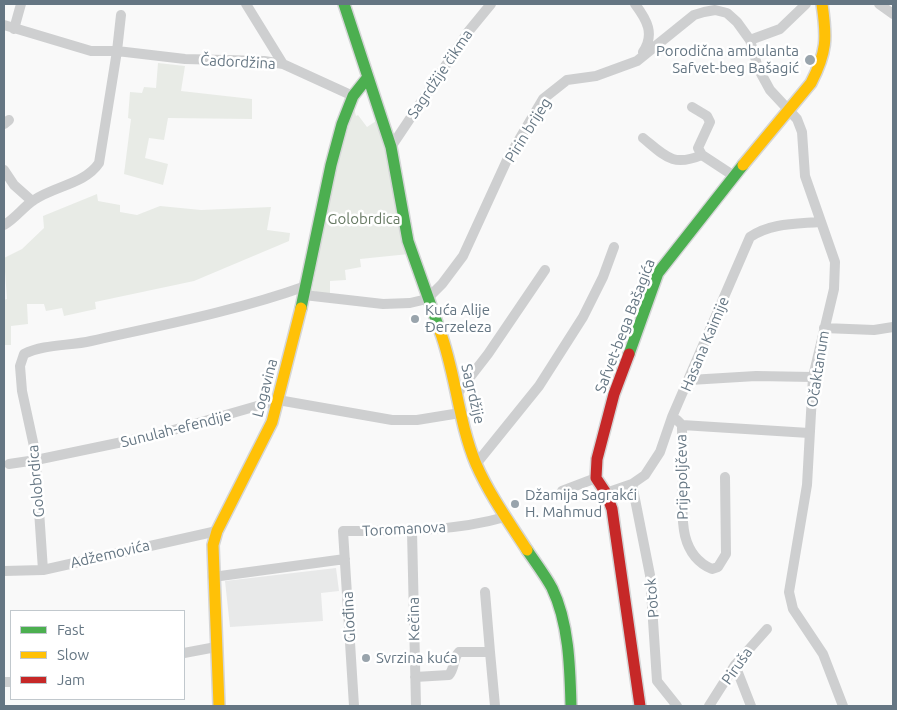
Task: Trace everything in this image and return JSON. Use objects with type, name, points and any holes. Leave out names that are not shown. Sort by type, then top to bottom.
[{"type":"street","points":[[14,29],[21,4]]},
{"type":"street","points":[[246,4],[283,64]]},
{"type":"street","name":"Sagrdžije čikma","points":[[391,146],[468,32],[491,4]]},
{"type":"street","points":[[635,4],[648,24],[650,35],[646,47],[637,61]]},
{"type":"street","points":[[750,40],[780,29],[806,4]]},
{"type":"street","name":"Safvet-bega Bašagića","points":[[596,478],[597,458],[614,394],[658,273],[667,259],[811,83],[826,54],[828,42],[822,4]]},
{"type":"street","points":[[879,4],[893,14]]},
{"type":"street","name":"Sagrdžije","points":[[347,5],[391,146],[408,241],[449,355],[460,412],[476,464],[505,517],[552,588],[561,612],[570,671],[571,706]]},
{"type":"street","name":"Pirin brijeg","points":[[427,298],[442,284],[463,256],[507,160],[543,99],[566,80],[596,76],[637,61],[694,15],[704,12],[715,10],[727,13],[737,22],[750,40]]},
{"type":"street","points":[[4,225],[32,201],[91,172],[99,163],[121,15]]},
{"type":"street","name":"Čadordžina","points":[[4,25],[91,50],[185,59],[264,61],[283,64],[353,96]]},
{"type":"street","name":"Očaktanum","points":[[750,40],[764,79],[788,112],[797,119],[802,132],[805,176],[834,262],[834,289],[814,377],[807,485],[789,592],[793,608],[823,654],[843,706]]},
{"type":"street","name":"Logavina","points":[[219,706],[213,545],[217,531],[272,422],[305,291],[331,165],[342,124],[353,96],[368,76]]},
{"type":"street","points":[[692,107],[707,116],[710,122],[698,148],[702,155],[734,176]]},
{"type":"street","points":[[644,138],[662,153],[677,161],[686,161],[702,155]]},
{"type":"street","points":[[4,170],[14,185],[32,201]]},
{"type":"street","name":"Hasana Kaimije","points":[[606,493],[632,484],[646,475],[660,452],[672,417],[690,380],[750,236],[773,226],[819,222]]},
{"type":"street","points":[[476,464],[539,386],[583,317],[603,277],[614,247]]},
{"type":"street","points":[[457,394],[488,354],[545,270]]},
{"type":"street","points":[[305,291],[383,304],[410,303],[427,298]]},
{"type":"street","name":"Golobrdica","points":[[43,570],[36,460],[22,391],[20,366],[24,354],[32,350],[75,345],[305,291]]},
{"type":"street","points":[[824,328],[874,330],[893,327]]},
{"type":"street","points":[[690,380],[756,376],[814,377]]},
{"type":"street","name":"Sunulah-efendije","points":[[9,464],[156,435],[278,400],[392,420],[417,420],[460,412]]},
{"type":"street","name":"Prijepoljčeva","points":[[672,417],[682,425],[809,432]]},
{"type":"street","name":"Prijepoljčeva","points":[[682,425],[682,516],[684,536],[701,565],[712,569],[718,568],[726,554],[725,478]]},
{"type":"street","points":[[562,492],[596,478],[606,493],[616,535],[640,706]]},
{"type":"street","name":"Potok","points":[[632,484],[650,575],[657,681],[677,706]]},
{"type":"street","name":"Toromanova","points":[[345,558],[343,531],[412,531],[488,522],[505,517]]},
{"type":"street","name":"Adžemovića","points":[[4,571],[43,570],[217,531]]},
{"type":"street","name":"Kečina","points":[[412,531],[416,706]]},
{"type":"street","points":[[213,578],[345,558]]},
{"type":"street","name":"Glođina","points":[[345,558],[354,706]]},
{"type":"street","points":[[485,592],[495,706]]},
{"type":"street","name":"Piruša","points":[[709,706],[735,665],[767,629]]},
{"type":"street","points":[[185,653],[216,648]]},
{"type":"street","points":[[415,677],[449,675],[453,670],[455,656],[459,652],[490,652]]},
{"type":"street","points":[[735,665],[750,706]]},
{"type":"shaded area","points":[[336,568],[339,591],[321,593],[323,621],[230,627],[225,581]]},
{"type":"green space","points":[[158,63],[185,66],[181,91],[252,99],[252,119],[168,118],[164,140],[149,138],[145,158],[168,164],[163,185],[124,174],[131,119],[128,118],[130,92],[142,93],[144,87],[156,88]]},
{"type":"green space","name":"Golobrdica","points":[[354,108],[356,116],[358,115],[367,127],[379,119],[409,254],[360,259],[361,267],[345,270],[346,280],[330,281],[330,295],[312,291],[332,181]]},
{"type":"green space","points":[[97,194],[98,201],[120,205],[120,212],[137,215],[160,206],[201,210],[271,207],[267,230],[290,233],[289,241],[194,281],[95,302],[96,309],[64,316],[62,308],[46,311],[44,304],[27,304],[28,324],[11,326],[11,345],[4,345],[4,300],[7,299],[4,258],[22,249],[44,228],[43,216]]},
{"type":"traffic: fast","points":[[344,4],[391,147],[408,241],[440,331]]},
{"type":"traffic: fast","points":[[301,308],[331,165],[342,124],[353,96],[368,77]]},
{"type":"traffic: fast","points":[[629,354],[658,273],[743,165]]},
{"type":"traffic: fast","points":[[527,550],[552,588],[562,616],[568,646],[571,706]]},
{"type":"traffic: slow","points":[[743,165],[811,83],[823,53],[825,26],[822,4]]},
{"type":"traffic: slow","points":[[219,706],[213,545],[217,531],[272,422],[301,308]]},
{"type":"traffic: slow","points":[[440,331],[450,364],[465,431],[476,464],[493,497],[527,550]]},
{"type":"traffic: jam","points":[[629,354],[614,394],[597,459],[596,478],[606,493],[612,509],[640,706]]},
{"type":"place","name":"Porodična ambulanta Safvet-beg Bašagić","points":[[810,60]]},
{"type":"place","name":"Kuća Alije Đerzeleza","points":[[415,319]]},
{"type":"place","name":"Džamija Sagrakći H. Mahmud","points":[[515,504]]},
{"type":"place","name":"Svrzina kuća","points":[[366,658]]}]
